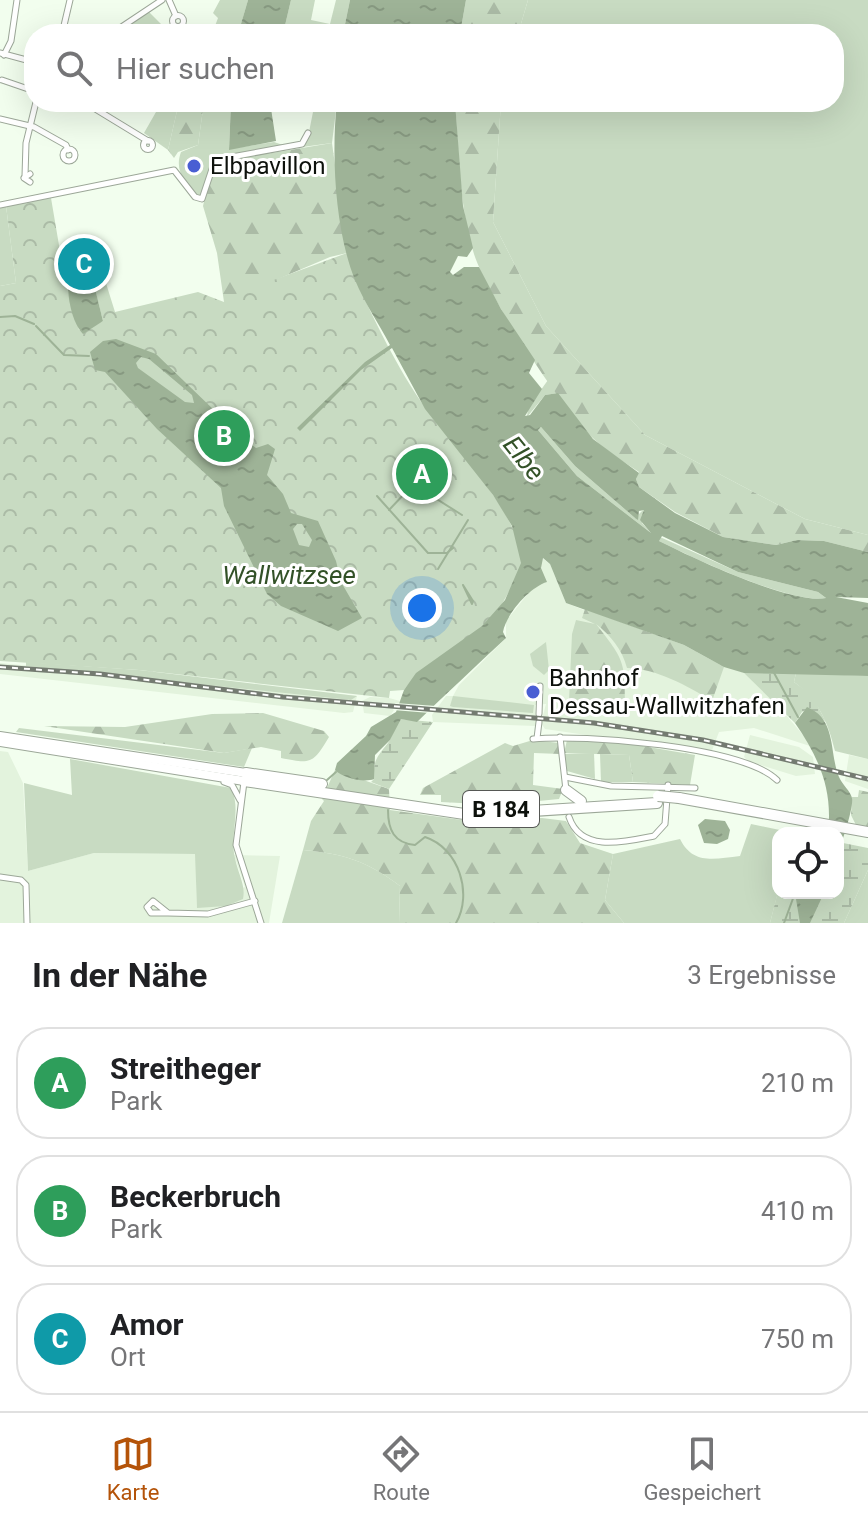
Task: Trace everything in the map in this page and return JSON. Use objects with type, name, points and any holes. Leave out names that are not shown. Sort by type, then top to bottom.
[{"type":"highway","name":"B 184","points":[[245,777],[478,809],[561,806],[575,809],[657,800],[679,801],[855,833],[868,839]]},
{"type":"highway","points":[[566,790],[561,806],[575,809]]},
{"type":"highway","points":[[566,790],[575,809]]},
{"type":"highway","name":"B 184","points":[[855,833],[868,832]]},
{"type":"highway","points":[[844,833],[855,833]]},
{"type":"main road","name":"B 184","points":[[0,736],[245,777]]},
{"type":"main road","name":"B 184","points":[[0,742],[219,778],[245,777]]},
{"type":"street","points":[[17,0],[11,41],[2,54],[24,60]]},
{"type":"street","points":[[64,24],[70,0]]},
{"type":"street","points":[[126,24],[162,0]]},
{"type":"street","points":[[169,0],[176,16]]},
{"type":"street","points":[[2,80],[24,88]]},
{"type":"street","points":[[25,176],[34,112]]},
{"type":"street","points":[[100,112],[148,141]]},
{"type":"street","points":[[0,119],[30,126],[66,145],[68,150]]},
{"type":"street","points":[[0,205],[174,170],[195,197],[202,199],[215,160],[292,148],[302,144],[308,133]]},
{"type":"street","points":[[540,686],[535,738],[597,736],[739,761],[761,768],[777,780]]},
{"type":"street","points":[[560,737],[566,790]]},
{"type":"street","points":[[245,777],[237,851],[261,923]]},
{"type":"street","points":[[565,777],[611,786],[695,788]]},
{"type":"street","points":[[219,778],[232,785],[240,801]]},
{"type":"street","points":[[575,809],[577,832],[590,841],[651,837],[665,824],[668,785]]},
{"type":"street","points":[[0,877],[21,880],[26,885],[27,923]]},
{"type":"street","points":[[168,913],[222,913],[255,901]]},
{"type":"shaded area","points":[[542,558],[550,564],[566,603],[744,673],[766,691],[813,747],[754,728],[719,732],[711,753],[545,729],[541,723],[546,704],[535,705],[536,726],[433,722],[432,715],[446,696],[453,696],[459,685],[506,638],[506,621],[535,585]]},
{"type":"shaded area","points":[[0,663],[42,667],[43,663],[357,696],[353,712],[344,713],[0,674]]},
{"type":"shaded area","points":[[370,697],[400,701],[390,716],[364,713],[362,701]]},
{"type":"shaded area","points":[[750,735],[799,747],[813,757],[815,774],[796,776],[748,761],[744,757]]},
{"type":"shaded area","points":[[0,751],[8,752],[23,783],[28,871],[94,853],[196,854],[197,908],[245,887],[234,855],[280,856],[269,923],[0,923]]},
{"type":"shaded area","points":[[849,755],[868,759],[868,789],[845,781]]},
{"type":"green space","points":[[220,0],[248,0],[241,24],[216,24],[218,18],[213,13]]},
{"type":"green space","points":[[291,0],[315,0],[311,20],[330,24],[285,24]]},
{"type":"green space","points":[[336,0],[350,0],[345,24],[330,24]]},
{"type":"green space","points":[[466,0],[528,0],[521,24],[462,24]]},
{"type":"green space","points":[[528,0],[868,0],[868,535],[805,519],[645,435],[546,326],[493,222],[500,112],[844,112],[844,24],[521,24]]},
{"type":"green space","points":[[149,12],[161,24],[130,24]]},
{"type":"green space","points":[[156,112],[177,112],[168,150],[144,133]]},
{"type":"green space","points":[[177,112],[203,112],[198,145],[178,152],[174,158],[168,150]]},
{"type":"green space","points":[[203,112],[231,112],[229,149],[274,142],[283,145],[202,196],[196,196],[182,176],[179,159],[181,152],[198,145]]},
{"type":"green space","points":[[313,112],[336,112],[332,143],[295,148],[308,137]]},
{"type":"green space","points":[[456,112],[500,112],[493,222],[546,326],[645,435],[805,519],[868,535],[868,552],[824,541],[797,540],[776,545],[723,537],[675,512],[639,487],[636,479],[639,472],[595,440],[564,404],[494,296],[469,236]]},
{"type":"green space","points":[[332,143],[347,253],[330,257],[224,302],[217,253],[203,206],[213,163]]},
{"type":"green space","points":[[51,198],[61,257],[91,259],[100,264],[115,312],[198,292],[224,302],[225,298],[347,253],[371,312],[405,376],[427,410],[485,483],[512,526],[521,564],[496,612],[471,635],[428,665],[404,690],[390,691],[389,698],[139,670],[0,661],[0,286],[16,283],[6,206]],"holes":[[[90,269],[103,321],[79,330],[69,285]]]},
{"type":"green space","points":[[6,206],[16,283],[0,286],[0,207]]},
{"type":"green space","points":[[548,380],[558,393],[545,395],[527,417],[528,408]]},
{"type":"green space","points":[[541,427],[575,466],[635,518],[644,509],[642,523],[651,533],[577,476],[538,430]]},
{"type":"green space","points":[[660,537],[738,572],[818,592],[826,598],[811,598],[768,588],[659,541]]},
{"type":"green space","points":[[585,609],[684,645],[724,667],[712,701],[660,675],[627,668],[615,643],[596,624],[621,662],[625,709],[569,701],[572,634],[576,620],[595,624],[582,618]]},
{"type":"green space","points":[[546,642],[549,670],[544,675],[533,666],[530,654]]},
{"type":"green space","points":[[26,662],[139,670],[357,696],[351,700],[26,666]]},
{"type":"green space","points":[[744,673],[796,673],[794,682],[812,695],[826,722],[810,708],[802,712],[795,723]]},
{"type":"green space","points":[[796,673],[868,676],[868,759],[835,751],[821,712],[810,696],[794,682]]},
{"type":"green space","points":[[453,696],[534,705],[533,713],[453,707],[450,706]]},
{"type":"green space","points":[[263,713],[324,731],[329,737],[315,757],[299,761],[281,758],[281,751],[261,747],[224,753],[44,726],[125,727],[212,714]]},
{"type":"green space","points":[[401,719],[433,722],[389,789],[371,782],[376,759]]},
{"type":"green space","points":[[19,728],[224,753],[252,748],[244,767],[16,732]]},
{"type":"green space","points":[[596,738],[695,755],[690,785],[633,782],[629,755],[564,753],[567,740]]},
{"type":"green space","points":[[533,740],[559,743],[560,754],[534,753],[533,785],[563,789],[559,799],[499,805],[441,802],[441,795],[420,795],[423,788],[505,743],[513,746]]},
{"type":"green space","points":[[594,753],[595,779],[567,771],[564,754]]},
{"type":"green space","points":[[600,754],[629,755],[633,782],[601,782]]},
{"type":"green space","points":[[70,759],[231,788],[235,805],[234,849],[243,884],[243,899],[226,906],[197,908],[195,854],[94,853],[28,871],[24,783],[72,795]]},
{"type":"green space","points":[[335,770],[389,789],[390,810],[469,821],[542,818],[566,821],[580,843],[613,854],[605,900],[624,923],[399,923],[400,886],[355,860],[303,850],[311,821],[324,801],[322,799]]},
{"type":"green space","points":[[859,790],[868,792],[868,829],[856,825],[851,815],[852,797],[858,797]]},
{"type":"green space","points":[[751,824],[772,828],[772,899],[776,899],[770,923],[624,923],[605,900],[613,854],[680,839],[698,857],[740,856]]},
{"type":"green space","points":[[844,843],[868,848],[868,870],[844,923],[770,923],[776,899],[844,899]]},
{"type":"green space","points":[[303,850],[355,860],[400,886],[399,923],[282,923]]},
{"type":"green space","points":[[868,870],[868,923],[844,923]]},
{"type":"water","points":[[248,0],[291,0],[285,24],[241,24]]},
{"type":"water","points":[[350,0],[466,0],[462,24],[345,24]]},
{"type":"water","points":[[231,112],[272,112],[276,141],[229,150]]},
{"type":"water","name":"Elbe","points":[[336,112],[456,112],[463,206],[473,248],[467,257],[458,256],[450,272],[453,275],[464,267],[479,267],[501,309],[535,360],[529,373],[542,389],[525,416],[530,415],[545,395],[558,393],[593,439],[639,473],[636,479],[639,487],[675,513],[723,537],[776,545],[797,540],[824,541],[868,552],[868,598],[836,597],[868,603],[868,676],[744,673],[724,667],[684,645],[566,603],[550,564],[543,558],[541,568],[547,582],[533,589],[514,610],[503,632],[506,638],[417,722],[401,719],[390,740],[375,755],[374,779],[354,779],[335,770],[337,763],[366,736],[371,727],[396,712],[404,690],[416,673],[482,626],[505,600],[521,563],[512,526],[493,495],[425,409],[392,348],[361,370],[300,431],[297,428],[365,362],[390,345],[359,288],[348,260],[339,216],[335,168]],"holes":[[[541,427],[575,466],[638,520],[639,511],[644,510],[640,520],[651,533],[577,476],[538,430]],[[662,536],[738,572],[818,592],[826,598],[810,598],[767,588],[659,541]]]},
{"type":"water","points":[[73,266],[90,268],[103,321],[83,334],[69,301]]},
{"type":"water","name":"Wallwitzsee","points":[[116,339],[156,354],[245,440],[256,448],[268,444],[275,449],[267,475],[283,494],[291,513],[318,521],[336,561],[341,582],[362,618],[338,631],[281,606],[267,594],[224,506],[221,488],[157,429],[105,372],[95,370],[90,352],[103,341]],"holes":[[[141,357],[149,359],[192,395],[194,403],[185,402],[138,368],[136,363]],[[297,524],[302,524],[312,540],[309,547],[299,545],[293,529]]]},
{"type":"water","points":[[807,707],[817,712],[828,728],[839,777],[852,798],[844,836],[844,827],[828,827],[828,802],[822,775],[795,723]]},
{"type":"water","points":[[705,819],[725,821],[730,830],[728,839],[717,844],[704,843],[698,825]]},
{"type":"water","points":[[796,899],[821,899],[810,923],[800,923]]},
{"type":"pier","points":[[395,703],[436,706],[430,713],[393,710]]},
{"type":"waterway","points":[[0,317],[15,316],[34,324]]},
{"type":"waterway","points":[[36,326],[64,355],[89,356]]},
{"type":"waterway","points":[[389,510],[427,470]]},
{"type":"waterway","points":[[416,486],[462,515]]},
{"type":"waterway","points":[[377,496],[428,553],[447,553],[453,548]]},
{"type":"waterway","points":[[438,569],[468,520]]},
{"type":"waterway","points":[[463,585],[473,601],[472,604],[463,585]]},
{"type":"waterway","points":[[773,671],[798,717]]},
{"type":"waterway","points":[[327,780],[336,772]]},
{"type":"waterway","points":[[388,810],[391,829],[402,842],[415,845],[425,837],[447,851],[454,861],[463,886],[461,911],[456,923]]},
{"type":"waterway","points":[[784,923],[793,899]]},
{"type":"railway","points":[[0,667],[100,674],[283,697],[594,723],[703,740],[868,779]]},
{"type":"place","name":"Elbpavillon","points":[[194,166]]},
{"type":"place","name":"Amor","points":[[84,264]]},
{"type":"place","name":"Beckerbruch","points":[[224,436]]},
{"type":"place","name":"Streitheger","points":[[422,474]]},
{"type":"place","name":"Bahnhof Dessau-Wallwitzhafen","points":[[533,692]]}]
